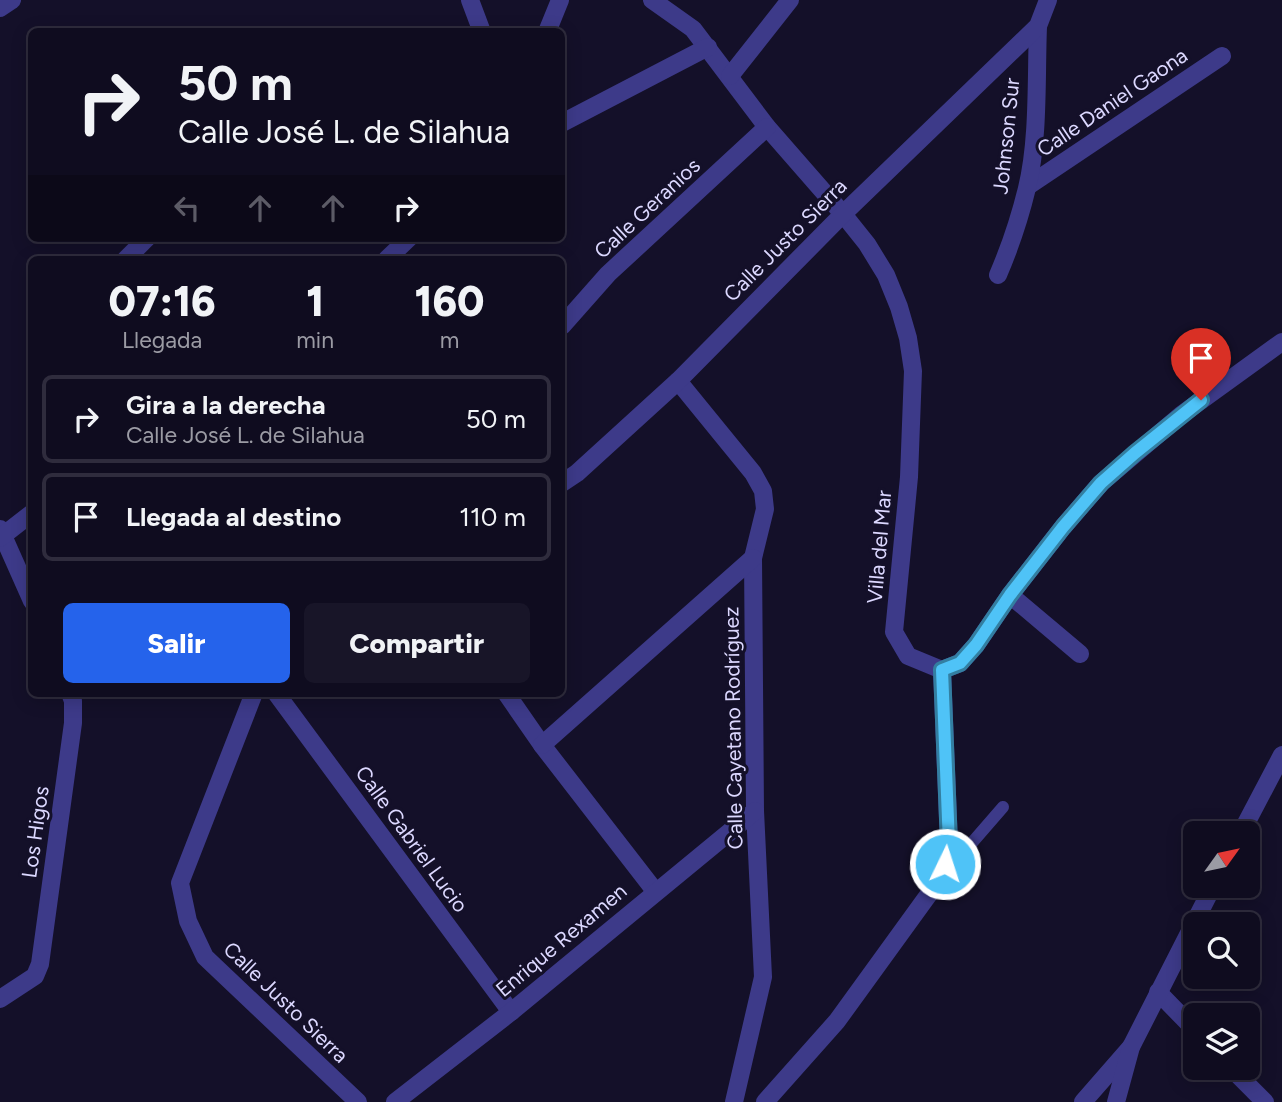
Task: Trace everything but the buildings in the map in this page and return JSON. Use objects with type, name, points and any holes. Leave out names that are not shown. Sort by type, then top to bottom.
[{"type":"street","points":[[0,8],[12,0]]},
{"type":"street","points":[[470,0],[480,28]]},
{"type":"street","points":[[549,28],[560,0]]},
{"type":"street","name":"Villa del Mar","points":[[652,0],[693,29],[767,127],[867,244],[886,275],[908,338],[913,371],[909,477],[894,632],[908,656],[942,670]]},
{"type":"street","points":[[730,76],[790,0]]},
{"type":"street","name":"Johnson Sur","points":[[998,275],[1007,255],[1028,186],[1033,141],[1038,26],[1048,0]]},
{"type":"street","name":"Calle Justo Sierra","points":[[565,481],[678,381],[843,214],[1038,26]]},
{"type":"street","points":[[565,121],[708,47]]},
{"type":"street","name":"Calle Daniel Gaona","points":[[1028,186],[1222,56]]},
{"type":"street","name":"Calle Geranios","points":[[565,323],[608,274],[767,127]]},
{"type":"street","points":[[129,256],[143,242]]},
{"type":"street","points":[[390,256],[405,242]]},
{"type":"street","points":[[765,1102],[837,1021],[937,883],[945,864],[949,844],[942,670],[960,663],[968,654],[1010,595],[1101,483],[1181,415],[1282,342]]},
{"type":"street","name":"Calle Cayetano Rodríguez","points":[[678,381],[753,473],[764,491],[765,509],[753,558],[755,811],[764,977],[734,1102]]},
{"type":"street","points":[[28,516],[1,534],[28,592]]},
{"type":"street","points":[[542,744],[753,558]]},
{"type":"street","points":[[1010,595],[1080,654]]},
{"type":"street","name":"Los Higos","points":[[0,999],[35,976],[40,964],[74,723],[72,697]]},
{"type":"street","name":"Calle Justo Sierra","points":[[252,697],[180,883],[188,922],[205,957],[358,1102]]},
{"type":"street","name":"Calle Gabriel Lucio","points":[[279,697],[511,1012]]},
{"type":"street","points":[[509,697],[656,891]]},
{"type":"street","points":[[1247,821],[1282,755]]},
{"type":"street","name":"Enrique Rexamen","points":[[395,1102],[511,1012],[755,811]]},
{"type":"street","points":[[1083,1102],[1130,1046],[1207,898]]},
{"type":"street","points":[[1158,992],[1183,1018]]},
{"type":"street","points":[[1116,1102],[1130,1046]]},
{"type":"street","points":[[1243,1080],[1265,1102]]},
{"type":"lane","points":[[937,883],[1003,807]]},
{"type":"route","points":[[945,864],[949,844],[942,670],[960,663],[976,645],[1010,595],[1101,483],[1201,400]]}]
